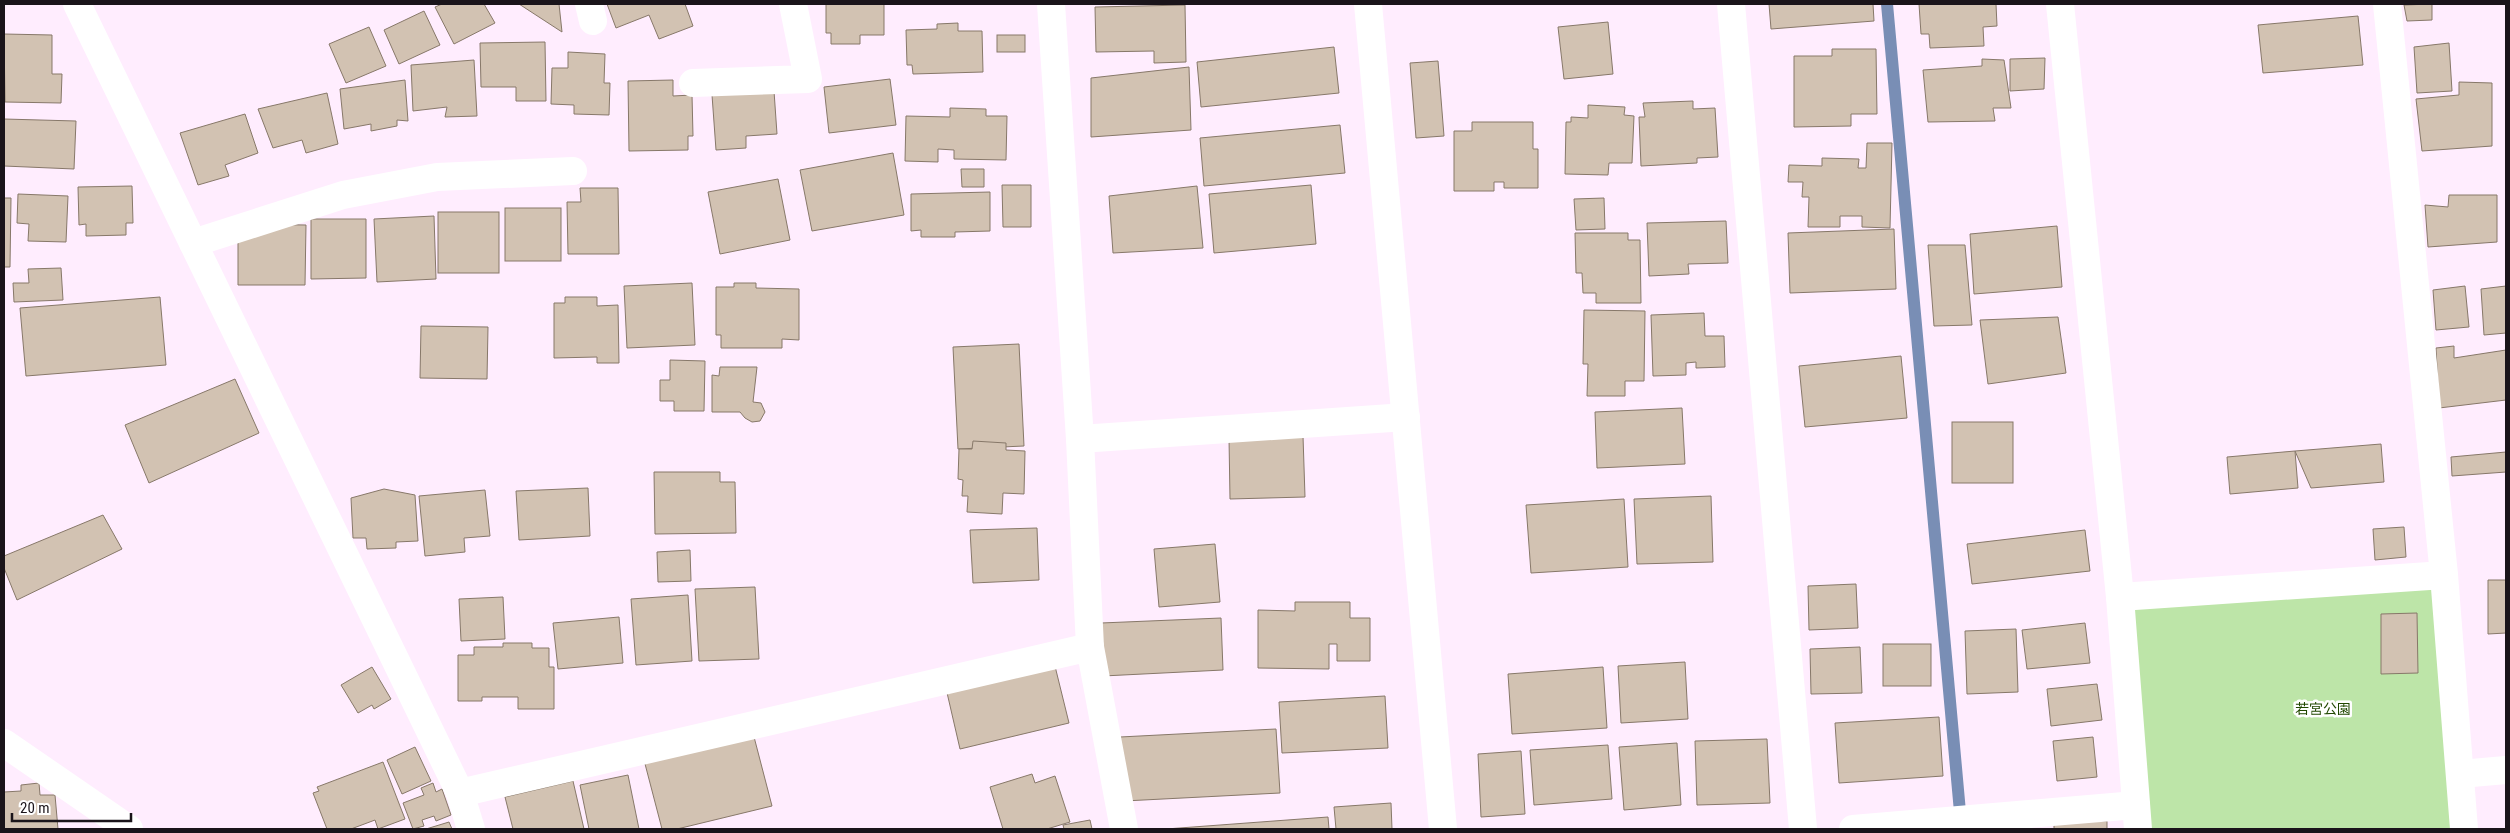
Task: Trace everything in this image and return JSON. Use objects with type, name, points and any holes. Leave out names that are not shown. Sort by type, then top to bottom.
[{"type":"street","points":[[77,4],[460,793],[471,829]]},
{"type":"street","points":[[693,83],[808,79],[793,4]]},
{"type":"street","points":[[1051,4],[1080,439],[1090,647],[1124,829]]},
{"type":"street","points":[[1368,4],[1443,829]]},
{"type":"street","points":[[1732,4],[1803,829]]},
{"type":"street","points":[[1853,829],[2137,817],[2120,596],[2060,4]]},
{"type":"street","points":[[2387,4],[2444,575],[2464,829]]},
{"type":"street","points":[[193,242],[343,195],[437,176],[573,170]]},
{"type":"street","points":[[1080,439],[1406,417]]},
{"type":"street","points":[[2120,596],[2444,575]]},
{"type":"street","points":[[460,793],[1090,647]]},
{"type":"street","points":[[4,743],[129,829]]},
{"type":"street","points":[[2460,774],[2506,770]]},
{"type":"green space","name":"若宮公園","points":[[2437,581],[2454,829],[2140,829],[2129,602]]},
{"type":"building","points":[[442,4],[484,4],[495,23],[454,44],[435,7]]},
{"type":"building","points":[[519,4],[559,4],[562,32]]},
{"type":"building","points":[[607,4],[685,4],[693,26],[659,39],[649,15],[616,28]]},
{"type":"building","points":[[826,4],[884,4],[884,35],[860,35],[860,44],[831,44],[831,33],[826,33]]},
{"type":"building","points":[[1769,4],[1873,4],[1874,21],[1771,29]]},
{"type":"building","points":[[1919,4],[1996,4],[1997,26],[1983,27],[1984,46],[1930,48],[1929,34],[1921,34]]},
{"type":"building","points":[[2432,4],[2432,20],[2407,21],[2404,5]]},
{"type":"building","points":[[1185,5],[1186,62],[1154,63],[1154,51],[1096,52],[1095,7]]},
{"type":"building","points":[[424,11],[440,45],[399,64],[384,30]]},
{"type":"building","points":[[2358,16],[2363,65],[2263,73],[2258,25]]},
{"type":"building","points":[[1608,22],[1613,74],[1564,79],[1558,27]]},
{"type":"building","points":[[958,23],[958,31],[982,31],[983,72],[913,74],[912,65],[907,65],[906,30],[937,29],[937,24]]},
{"type":"building","points":[[369,27],[386,66],[346,83],[329,44]]},
{"type":"building","points":[[4,34],[52,35],[52,74],[62,74],[61,103],[5,102]]},
{"type":"building","points":[[997,35],[1025,35],[1025,52],[997,52]]},
{"type":"building","points":[[545,42],[546,101],[516,101],[516,87],[481,87],[480,43]]},
{"type":"building","points":[[2449,43],[2452,91],[2417,93],[2414,47]]},
{"type":"building","points":[[1334,47],[1339,93],[1201,107],[1197,62]]},
{"type":"building","points":[[1832,49],[1876,49],[1877,114],[1851,114],[1851,126],[1794,127],[1794,56],[1832,56]]},
{"type":"building","points":[[568,52],[605,54],[604,83],[610,83],[609,115],[574,114],[574,105],[551,104],[552,68],[568,68]]},
{"type":"building","points":[[2045,58],[2044,89],[2010,91],[2010,59]]},
{"type":"building","points":[[1982,59],[2004,60],[2011,108],[1993,108],[1995,121],[1928,122],[1923,70],[1982,66]]},
{"type":"building","points":[[474,60],[477,116],[445,117],[447,107],[413,111],[411,65]]},
{"type":"building","points":[[1438,61],[1444,136],[1416,138],[1410,63]]},
{"type":"building","points":[[1189,67],[1191,130],[1091,137],[1091,78]]},
{"type":"building","points":[[890,79],[896,125],[829,133],[824,87]]},
{"type":"building","points":[[405,80],[408,121],[397,120],[397,126],[371,131],[371,124],[344,129],[340,89]]},
{"type":"building","points":[[673,80],[673,96],[692,95],[693,136],[688,136],[688,150],[629,151],[628,81]]},
{"type":"building","points":[[2459,82],[2492,83],[2492,146],[2422,151],[2416,99],[2459,95]]},
{"type":"building","points":[[774,91],[777,134],[746,136],[746,148],[716,150],[712,95]]},
{"type":"building","points":[[327,93],[338,144],[306,153],[302,140],[273,148],[258,109]]},
{"type":"building","points":[[1693,101],[1693,109],[1715,108],[1718,157],[1697,158],[1697,163],[1641,166],[1639,117],[1645,117],[1643,103]]},
{"type":"building","points":[[1588,105],[1625,107],[1624,115],[1634,116],[1632,163],[1609,163],[1608,175],[1565,174],[1566,122],[1571,122],[1571,117],[1588,118]]},
{"type":"building","points":[[950,108],[986,109],[986,116],[1007,116],[1006,160],[954,159],[954,150],[938,149],[938,162],[905,161],[906,116],[950,117]]},
{"type":"building","points":[[245,114],[258,153],[225,165],[229,176],[198,185],[180,133]]},
{"type":"building","points":[[4,119],[76,121],[74,169],[4,166]]},
{"type":"building","points":[[1472,122],[1533,122],[1533,149],[1538,149],[1538,188],[1504,188],[1504,182],[1494,182],[1494,191],[1454,191],[1454,131],[1472,131]]},
{"type":"building","points":[[1340,125],[1345,173],[1204,186],[1200,138]]},
{"type":"building","points":[[1867,143],[1892,143],[1890,228],[1862,227],[1862,216],[1840,216],[1840,227],[1808,227],[1809,197],[1802,197],[1803,182],[1788,182],[1789,165],[1822,166],[1822,158],[1859,159],[1858,168],[1866,168]]},
{"type":"building","points":[[893,153],[904,215],[812,231],[800,170]]},
{"type":"building","points":[[961,169],[984,169],[984,187],[962,187]]},
{"type":"building","points":[[778,179],[790,240],[720,254],[708,192]]},
{"type":"building","points":[[1002,185],[1031,185],[1031,227],[1003,227]]},
{"type":"building","points":[[1311,185],[1316,244],[1214,253],[1209,194]]},
{"type":"building","points":[[132,186],[133,223],[126,223],[126,235],[86,236],[86,224],[79,225],[78,187]]},
{"type":"building","points":[[1197,186],[1203,248],[1113,253],[1109,196]]},
{"type":"building","points":[[580,188],[618,188],[619,254],[568,254],[567,202],[581,202]]},
{"type":"building","points":[[990,192],[990,231],[955,232],[955,237],[921,237],[921,230],[911,231],[911,194]]},
{"type":"building","points":[[18,194],[68,196],[66,242],[28,241],[29,224],[17,223]]},
{"type":"building","points":[[2449,195],[2497,195],[2497,242],[2428,247],[2425,205],[2448,207]]},
{"type":"building","points":[[4,198],[11,198],[10,267],[4,267]]},
{"type":"building","points":[[1604,198],[1605,229],[1576,230],[1574,199]]},
{"type":"building","points":[[505,208],[561,208],[561,261],[505,261]]},
{"type":"building","points":[[438,212],[499,212],[499,273],[438,273]]},
{"type":"building","points":[[434,216],[436,279],[377,282],[374,219]]},
{"type":"building","points":[[311,219],[366,219],[366,278],[311,279]]},
{"type":"building","points":[[1726,221],[1728,263],[1688,264],[1689,274],[1649,276],[1647,223]]},
{"type":"building","points":[[238,224],[306,225],[305,285],[238,285]]},
{"type":"building","points":[[2057,226],[2062,287],[1974,294],[1970,234]]},
{"type":"building","points":[[1894,229],[1896,289],[1790,293],[1788,233]]},
{"type":"building","points":[[1575,233],[1628,233],[1628,240],[1640,240],[1641,303],[1596,303],[1596,293],[1583,293],[1582,273],[1576,273]]},
{"type":"building","points":[[1928,245],[1965,245],[1972,325],[1934,326]]},
{"type":"building","points":[[61,268],[63,300],[14,302],[13,283],[29,283],[28,269]]},
{"type":"building","points":[[692,283],[695,345],[627,348],[624,286]]},
{"type":"building","points":[[734,283],[756,283],[756,288],[799,289],[799,340],[782,339],[782,348],[721,348],[721,335],[716,335],[716,287],[734,287]]},
{"type":"building","points":[[2465,286],[2469,327],[2436,330],[2433,290]]},
{"type":"building","points":[[2506,286],[2506,333],[2484,335],[2481,289]]},
{"type":"building","points":[[160,297],[166,365],[26,376],[20,308]]},
{"type":"building","points":[[565,297],[597,297],[597,306],[618,305],[619,363],[597,363],[597,357],[554,358],[554,303],[565,303]]},
{"type":"building","points":[[1584,310],[1645,311],[1644,381],[1625,381],[1625,396],[1587,396],[1588,364],[1583,364]]},
{"type":"building","points":[[1704,313],[1705,336],[1724,336],[1725,367],[1696,368],[1696,362],[1686,363],[1686,375],[1653,376],[1651,315]]},
{"type":"building","points":[[2058,317],[2066,373],[1988,384],[1980,320]]},
{"type":"building","points":[[421,326],[488,327],[487,379],[420,378]]},
{"type":"building","points":[[1019,344],[1024,446],[958,449],[953,347]]},
{"type":"building","points":[[2454,346],[2454,358],[2506,350],[2506,400],[2439,408],[2436,348]]},
{"type":"building","points":[[1901,356],[1907,418],[1805,427],[1799,366]]},
{"type":"building","points":[[670,360],[705,361],[704,411],[674,411],[674,401],[660,401],[660,380],[670,380]]},
{"type":"building","points":[[720,367],[757,367],[753,402],[761,403],[765,412],[760,421],[752,422],[740,412],[712,412],[712,375],[719,376]]},
{"type":"building","points":[[235,379],[259,433],[149,483],[125,425]]},
{"type":"building","points":[[1682,408],[1685,464],[1597,468],[1595,412]]},
{"type":"building","points":[[1952,422],[2013,422],[2013,483],[1952,483]]},
{"type":"building","points":[[1303,436],[1305,497],[1230,499],[1229,438]]},
{"type":"building","points":[[973,441],[1006,443],[1006,450],[1025,451],[1024,494],[1003,493],[1002,514],[967,512],[968,496],[962,496],[963,480],[958,479],[959,449],[972,449]]},
{"type":"building","points":[[2381,444],[2384,482],[2311,488],[2295,451]]},
{"type":"building","points":[[2295,451],[2298,488],[2230,494],[2227,457]]},
{"type":"building","points":[[2506,452],[2506,472],[2452,476],[2451,457]]},
{"type":"building","points":[[654,472],[720,472],[720,482],[735,482],[736,533],[655,534]]},
{"type":"building","points":[[588,488],[590,536],[519,540],[516,491]]},
{"type":"building","points":[[384,489],[415,495],[418,541],[396,542],[396,548],[367,549],[366,538],[353,538],[351,498]]},
{"type":"building","points":[[485,490],[490,536],[464,538],[465,552],[425,556],[419,496]]},
{"type":"building","points":[[1711,496],[1713,562],[1637,564],[1634,499]]},
{"type":"building","points":[[1624,499],[1628,567],[1531,573],[1526,505]]},
{"type":"building","points":[[103,515],[122,549],[17,600],[4,568],[4,556]]},
{"type":"building","points":[[2404,527],[2406,557],[2375,560],[2373,529]]},
{"type":"building","points":[[1037,528],[1039,580],[973,583],[970,530]]},
{"type":"building","points":[[2085,530],[2090,571],[1972,584],[1967,544]]},
{"type":"building","points":[[1215,544],[1220,602],[1159,607],[1154,549]]},
{"type":"building","points":[[690,550],[691,581],[658,582],[657,552]]},
{"type":"building","points":[[2488,580],[2506,580],[2506,633],[2488,634]]},
{"type":"building","points":[[1856,584],[1858,628],[1809,630],[1808,586]]},
{"type":"building","points":[[755,587],[759,659],[699,661],[695,589]]},
{"type":"building","points":[[688,595],[692,661],[636,665],[631,599]]},
{"type":"building","points":[[503,597],[505,639],[461,641],[459,599]]},
{"type":"building","points":[[1295,602],[1350,602],[1350,618],[1370,618],[1370,661],[1337,661],[1337,644],[1329,644],[1329,669],[1258,668],[1258,610],[1295,611]]},
{"type":"building","points":[[2417,613],[2418,673],[2381,674],[2381,614]]},
{"type":"building","points":[[619,617],[623,663],[558,669],[553,623]]},
{"type":"building","points":[[1221,618],[1223,670],[1103,676],[1101,623]]},
{"type":"building","points":[[2085,623],[2090,663],[2027,669],[2022,630]]},
{"type":"building","points":[[2016,629],[2018,692],[1967,694],[1965,631]]},
{"type":"building","points":[[503,643],[532,643],[532,648],[549,648],[549,667],[554,667],[554,709],[518,709],[518,697],[482,697],[482,701],[458,701],[458,655],[474,655],[474,647],[503,647]]},
{"type":"building","points":[[1883,644],[1931,644],[1931,686],[1883,686]]},
{"type":"building","points":[[1860,647],[1862,693],[1811,694],[1810,649]]},
{"type":"building","points":[[1053,658],[1069,723],[960,749],[945,684]]},
{"type":"building","points":[[1685,662],[1688,719],[1621,723],[1618,666]]},
{"type":"building","points":[[372,667],[391,699],[374,709],[372,705],[358,713],[341,685]]},
{"type":"building","points":[[1603,667],[1607,728],[1512,734],[1508,674]]},
{"type":"building","points":[[2097,684],[2102,720],[2051,726],[2047,689]]},
{"type":"building","points":[[1385,696],[1388,748],[1282,753],[1279,702]]},
{"type":"building","points":[[1939,717],[1943,776],[1839,783],[1835,723]]},
{"type":"building","points":[[1276,729],[1280,793],[1124,801],[1120,737]]},
{"type":"building","points":[[753,733],[772,806],[677,829],[662,829],[644,760]]},
{"type":"building","points":[[2093,737],[2097,777],[2057,781],[2053,741]]},
{"type":"building","points":[[1767,739],[1770,803],[1697,805],[1695,741]]},
{"type":"building","points":[[1677,743],[1681,805],[1624,810],[1619,747]]},
{"type":"building","points":[[1608,745],[1612,799],[1534,805],[1530,750]]},
{"type":"building","points":[[415,747],[431,781],[402,794],[387,760]]},
{"type":"building","points":[[1521,751],[1525,814],[1481,817],[1478,754]]},
{"type":"building","points":[[383,762],[405,819],[378,829],[375,820],[351,829],[327,829],[313,793],[319,791],[317,787]]},
{"type":"building","points":[[1032,774],[1035,783],[1055,776],[1070,822],[1047,829],[1003,829],[990,787]]},
{"type":"building","points":[[628,775],[639,829],[589,829],[580,785]]},
{"type":"building","points":[[573,781],[584,829],[513,829],[505,797]]},
{"type":"building","points":[[39,783],[40,795],[55,795],[58,829],[4,829],[4,792],[21,791],[21,785]]},
{"type":"building","points":[[433,783],[436,792],[442,789],[451,815],[436,821],[434,816],[422,820],[424,826],[413,829],[403,803],[424,795],[421,788]]},
{"type":"building","points":[[1391,803],[1392,829],[1336,829],[1334,807]]},
{"type":"building","points":[[1328,817],[1329,829],[1166,829]]},
{"type":"building","points":[[1090,820],[1092,829],[1064,829],[1063,825]]},
{"type":"building","points":[[2107,821],[2107,829],[2054,829],[2054,822]]},
{"type":"building","points":[[449,822],[452,829],[426,829]]},
{"type":"waterway","points":[[1887,4],[1961,823]]}]
